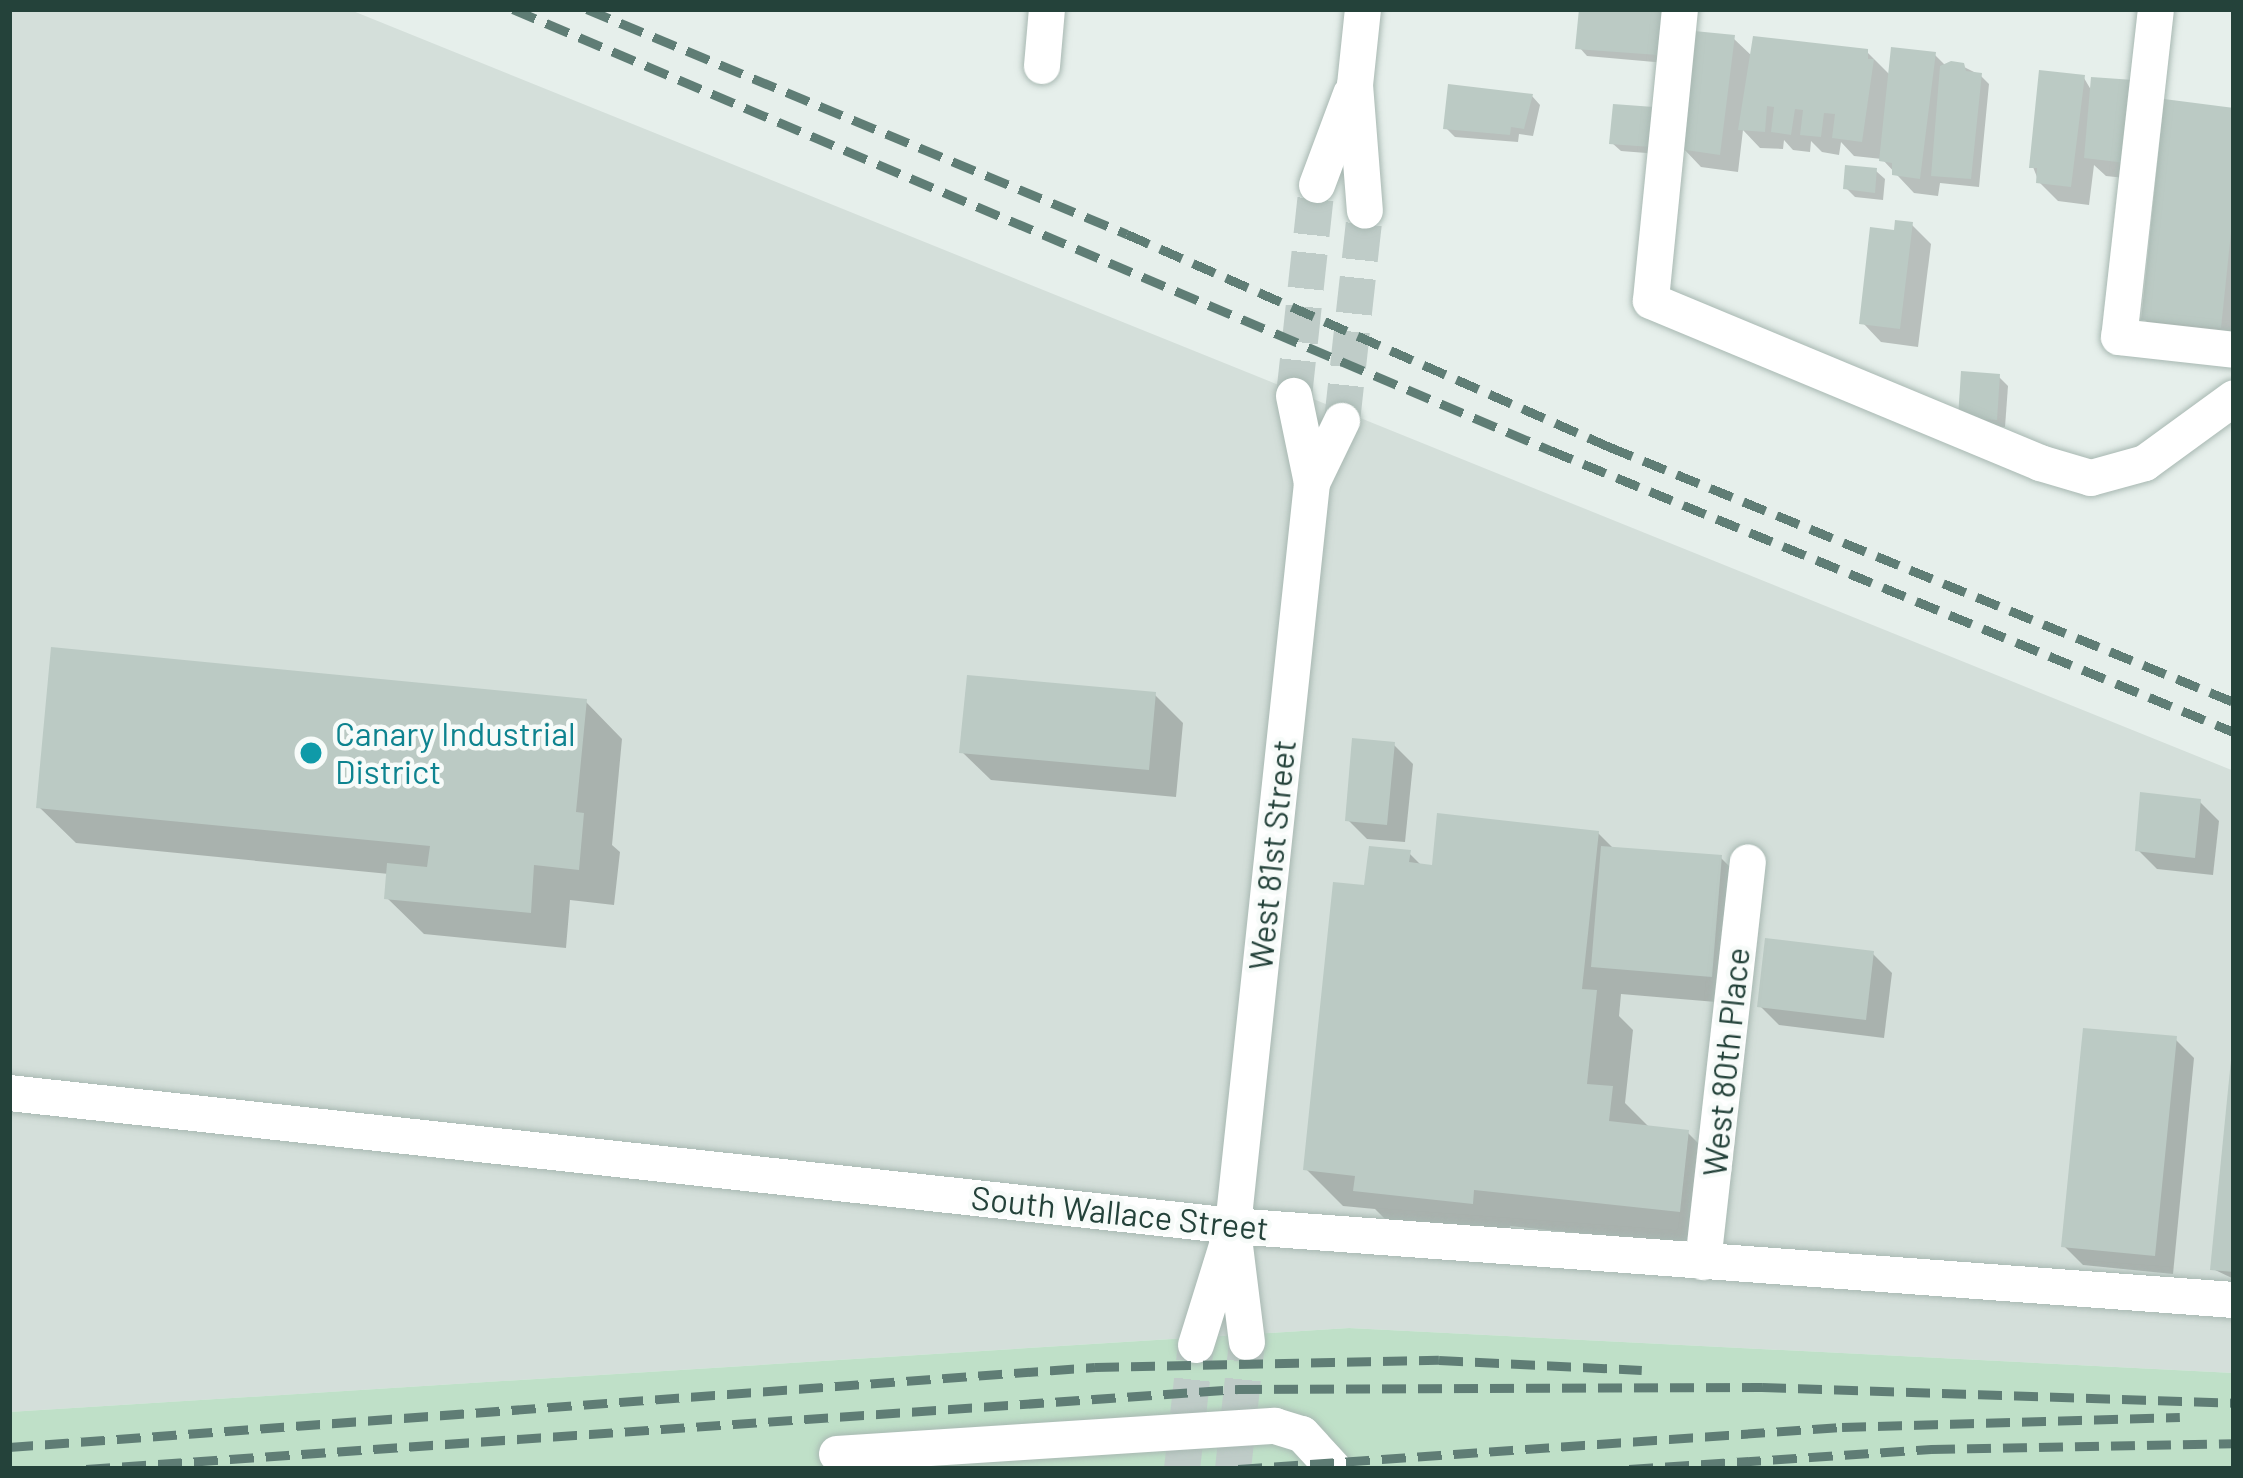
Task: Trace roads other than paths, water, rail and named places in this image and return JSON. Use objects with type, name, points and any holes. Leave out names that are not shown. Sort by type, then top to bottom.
[{"type":"street","points":[[1042,66],[1047,9]]},
{"type":"street","points":[[1363,9],[1355,85],[1365,211]]},
{"type":"street","points":[[1680,9],[1651,301],[2040,463],[2091,478],[2145,464],[2234,398]]},
{"type":"street","points":[[2156,9],[2119,337],[2234,350]]},
{"type":"street","points":[[1317,185],[1355,85]]},
{"type":"street","name":"West 81st Street","points":[[1196,1345],[1233,1226],[1312,483],[1294,396]]},
{"type":"street","name":"West 81st Street","points":[[1312,483],[1342,421]]},
{"type":"street","name":"West 80th Place","points":[[1703,1262],[1748,862]]},
{"type":"street","name":"South Wallace Street","points":[[9,1093],[1233,1226],[2234,1300]]},
{"type":"street","name":"West 81st Street","points":[[1233,1226],[1247,1342]]},
{"type":"street","points":[[836,1454],[1275,1426],[1302,1434],[1334,1469]]},
{"type":"tunnel","points":[[1294,396],[1317,185]]},
{"type":"tunnel","points":[[1342,421],[1365,211]]},
{"type":"tunnel","points":[[1233,1469],[1247,1342]]},
{"type":"tunnel","points":[[1182,1469],[1196,1345]]},
{"type":"railway","points":[[513,9],[1550,450],[2234,732]]},
{"type":"railway","points":[[587,9],[1127,234],[1610,447],[2234,702]]},
{"type":"railway","points":[[9,1447],[1095,1367],[1439,1360],[1642,1370]]},
{"type":"railway","points":[[86,1469],[1238,1389],[1762,1387],[2234,1403]]},
{"type":"railway","points":[[1238,1469],[1842,1427],[2180,1417]]},
{"type":"railway","points":[[1629,1469],[1931,1449],[2234,1443]]},
{"type":"place","name":"Canary Industrial District","points":[[311,753]]}]
